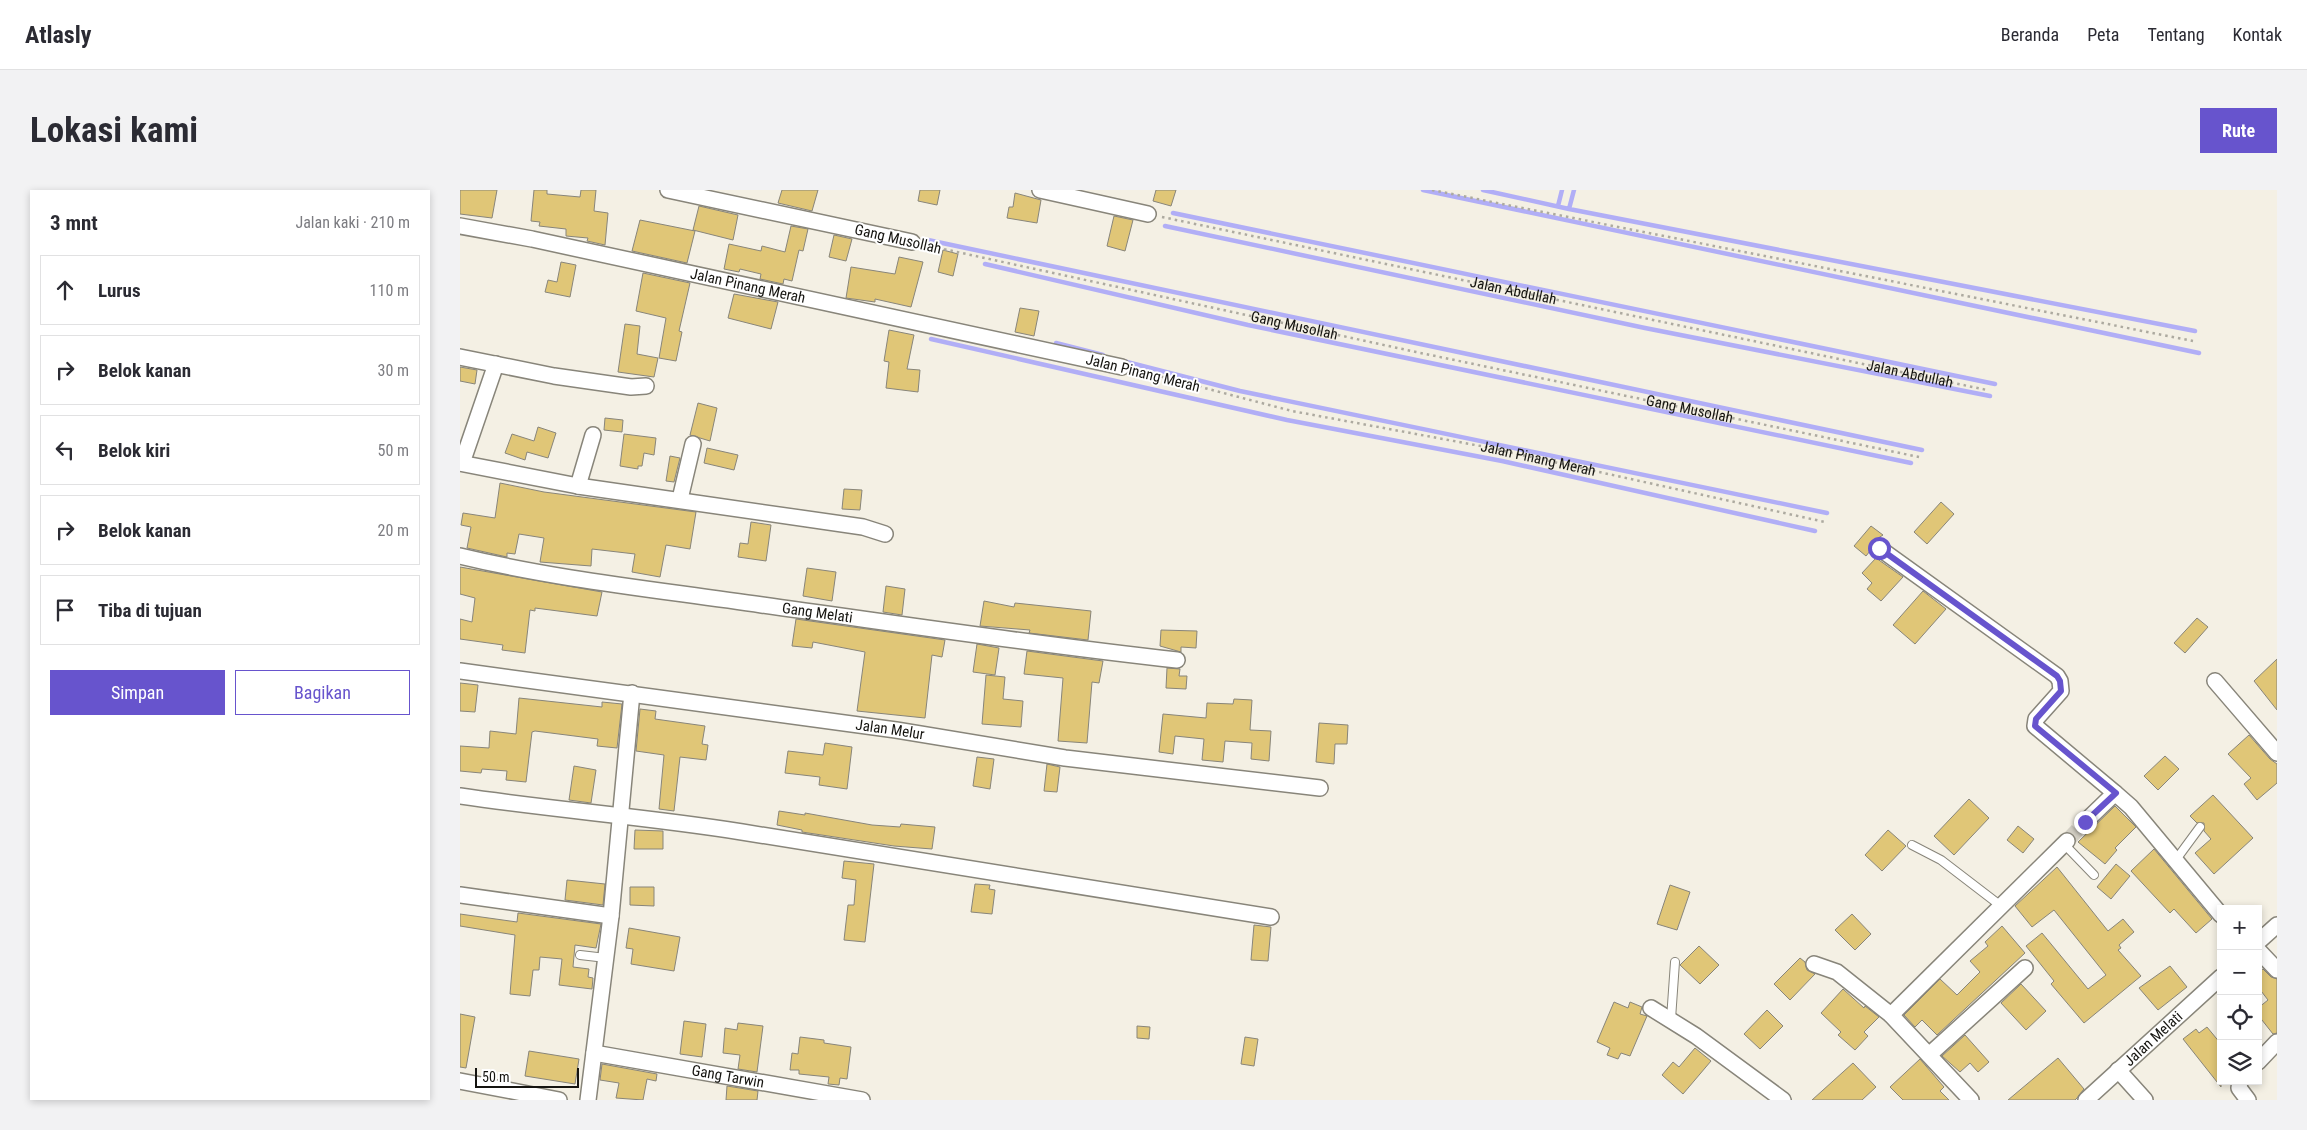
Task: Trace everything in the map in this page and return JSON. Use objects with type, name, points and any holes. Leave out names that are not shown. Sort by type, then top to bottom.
[{"type":"street","name":"Gang Musollah","points":[[668,190],[912,242]]},
{"type":"street","points":[[1040,190],[1148,214]]},
{"type":"street","name":"Jalan Pinang Merah","points":[[460,226],[1122,367]]},
{"type":"street","points":[[460,357],[554,376],[631,387],[646,386]]},
{"type":"street","points":[[496,364],[461,463],[578,486],[680,499],[863,527],[885,534]]},
{"type":"street","points":[[578,486],[593,435]]},
{"type":"street","points":[[680,499],[693,444]]},
{"type":"street","points":[[1879,548],[2057,676],[2060,681],[2061,691],[2036,719],[2035,726],[2116,793],[2217,910]]},
{"type":"street","name":"Gang Melati","points":[[460,556],[542,573],[652,591],[1063,648],[1177,660]]},
{"type":"street","name":"Jalan Melur","points":[[460,671],[896,730],[1065,758],[1320,788]]},
{"type":"street","points":[[2215,681],[2277,753]]},
{"type":"street","points":[[588,1100],[611,916],[632,693]]},
{"type":"street","points":[[2085,822],[2116,793]]},
{"type":"street","points":[[460,796],[538,808],[620,815],[750,833],[1271,917]]},
{"type":"street","points":[[1891,1016],[2065,842]]},
{"type":"street","points":[[460,895],[611,916]]},
{"type":"street","points":[[2262,938],[2277,925]]},
{"type":"street","points":[[2262,954],[2277,970]]},
{"type":"street","points":[[1814,964],[1837,972],[1891,1016],[1971,1100]]},
{"type":"street","points":[[1929,1055],[2025,968]]},
{"type":"street","name":"Jalan Melati","points":[[2086,1100],[2217,981]]},
{"type":"street","points":[[1651,1008],[1671,1019],[1783,1100]]},
{"type":"street","points":[[2262,1058],[2277,1042]]},
{"type":"street","name":"Gang Tarwin","points":[[594,1052],[862,1100]]},
{"type":"street","points":[[2118,1070],[2144,1100]]},
{"type":"street","points":[[460,1081],[559,1100]]},
{"type":"street","points":[[2239,1085],[2239,1088],[2248,1100]]},
{"type":"lane","points":[[2175,861],[2200,827]]},
{"type":"lane","points":[[2065,842],[2094,875]]},
{"type":"lane","points":[[1912,846],[1940,860],[2001,906]]},
{"type":"lane","points":[[580,955],[606,958]]},
{"type":"lane","points":[[1671,1019],[1675,962]]},
{"type":"path","points":[[1432,190],[2193,341]]},
{"type":"path","name":"Jalan Abdullah","points":[[1148,214],[1987,390]]},
{"type":"path","name":"Gang Musollah","points":[[912,242],[1416,352],[1919,457]]},
{"type":"path","name":"Jalan Pinang Merah","points":[[1122,367],[1292,411],[1486,448],[1825,522]]},
{"type":"building","points":[[460,190],[497,190],[492,218],[460,214]]},
{"type":"building","points":[[534,190],[547,190],[547,194],[580,197],[581,190],[596,190],[594,211],[608,213],[605,245],[587,241],[588,238],[566,236],[566,229],[539,226],[540,222],[531,221]]},
{"type":"building","points":[[782,190],[818,190],[812,211],[778,203]]},
{"type":"building","points":[[920,190],[940,190],[937,205],[918,201]]},
{"type":"building","points":[[1156,190],[1176,190],[1171,206],[1153,201]]},
{"type":"building","points":[[1015,193],[1041,200],[1037,223],[1007,218],[1009,207],[1013,207]]},
{"type":"building","points":[[699,206],[738,215],[733,240],[693,230]]},
{"type":"building","points":[[1114,216],[1133,220],[1125,251],[1107,246]]},
{"type":"building","points":[[640,220],[695,231],[687,263],[632,251]]},
{"type":"building","points":[[791,226],[808,229],[803,251],[799,250],[792,281],[784,279],[783,284],[760,279],[761,274],[740,269],[739,272],[724,269],[729,244],[761,251],[762,246],[785,252]]},
{"type":"building","points":[[834,235],[852,239],[846,261],[829,257]]},
{"type":"building","points":[[943,250],[958,254],[953,276],[938,272]]},
{"type":"building","points":[[899,257],[923,262],[911,307],[875,299],[875,302],[846,298],[851,267],[895,274]]},
{"type":"building","points":[[561,262],[576,265],[570,297],[545,292],[548,280],[557,282]]},
{"type":"building","points":[[643,273],[690,283],[679,331],[682,332],[676,361],[659,358],[666,318],[636,311]]},
{"type":"building","points":[[734,294],[778,302],[771,329],[728,318]]},
{"type":"building","points":[[1020,308],[1039,311],[1034,336],[1015,332]]},
{"type":"building","points":[[625,324],[640,326],[637,354],[658,358],[654,377],[618,372]]},
{"type":"building","points":[[889,330],[914,335],[907,369],[920,370],[918,392],[886,388],[889,362],[884,361]]},
{"type":"building","points":[[460,367],[477,370],[475,384],[460,381]]},
{"type":"building","points":[[698,403],[717,408],[710,441],[690,435]]},
{"type":"building","points":[[605,418],[623,420],[622,432],[604,430]]},
{"type":"building","points":[[538,427],[556,433],[548,458],[527,452],[525,460],[505,453],[512,434],[534,441]]},
{"type":"building","points":[[624,434],[656,438],[654,455],[644,453],[642,466],[638,466],[638,469],[620,466]]},
{"type":"building","points":[[707,448],[738,455],[734,470],[704,463]]},
{"type":"building","points":[[670,456],[680,458],[674,482],[666,481]]},
{"type":"building","points":[[500,483],[544,492],[696,512],[690,549],[666,545],[660,577],[632,572],[635,554],[592,549],[591,566],[540,562],[544,538],[519,534],[515,554],[507,553],[507,557],[467,548],[471,527],[461,525],[463,513],[495,518]]},
{"type":"building","points":[[844,489],[862,490],[860,510],[842,509]]},
{"type":"building","points":[[1941,502],[1954,514],[1927,544],[1914,532]]},
{"type":"building","points":[[751,522],[771,525],[766,561],[738,557],[740,543],[748,544]]},
{"type":"building","points":[[1871,526],[1883,535],[1872,542],[1870,551],[1866,556],[1854,546]]},
{"type":"building","points":[[1876,558],[1903,577],[1881,601],[1867,589],[1872,583],[1862,573]]},
{"type":"building","points":[[460,567],[602,592],[597,616],[535,608],[535,611],[530,610],[525,653],[502,650],[503,645],[460,639],[460,619],[472,622],[475,598],[460,594]]},
{"type":"building","points":[[807,568],[836,572],[832,601],[803,596]]},
{"type":"building","points":[[886,586],[905,589],[902,615],[883,612]]},
{"type":"building","points":[[1923,591],[1946,609],[1915,644],[1893,625]]},
{"type":"building","points":[[984,601],[1014,607],[1015,603],[1091,611],[1088,640],[1029,633],[1030,630],[980,626]]},
{"type":"building","points":[[2197,618],[2208,627],[2185,653],[2174,643]]},
{"type":"building","points":[[796,619],[945,640],[942,657],[932,655],[925,718],[857,711],[865,652],[813,642],[812,648],[792,646]]},
{"type":"building","points":[[1161,630],[1197,631],[1196,648],[1181,647],[1181,652],[1160,646]]},
{"type":"building","points":[[977,644],[999,648],[995,675],[973,672]]},
{"type":"building","points":[[1027,651],[1103,661],[1099,683],[1092,682],[1087,743],[1058,741],[1063,678],[1024,674]]},
{"type":"building","points":[[2277,659],[2277,710],[2254,681]]},
{"type":"building","points":[[1167,668],[1180,669],[1179,676],[1187,676],[1186,689],[1166,688]]},
{"type":"building","points":[[986,675],[1005,677],[1003,699],[1023,701],[1021,727],[982,724]]},
{"type":"building","points":[[460,683],[478,685],[475,712],[460,711]]},
{"type":"building","points":[[519,698],[602,707],[602,702],[622,704],[617,748],[597,746],[598,739],[535,731],[532,732],[526,782],[506,780],[507,771],[482,769],[481,773],[460,771],[460,746],[489,748],[490,731],[516,734]]},
{"type":"building","points":[[1234,699],[1252,700],[1250,730],[1271,731],[1269,761],[1251,759],[1252,743],[1225,741],[1223,762],[1202,760],[1204,739],[1175,736],[1173,754],[1159,752],[1163,714],[1206,718],[1207,703],[1233,704]]},
{"type":"building","points":[[640,709],[656,711],[655,719],[705,726],[702,744],[708,745],[706,760],[680,757],[674,811],[659,809],[664,755],[636,751]]},
{"type":"building","points":[[1319,723],[1348,725],[1347,744],[1335,744],[1334,764],[1316,762]]},
{"type":"building","points":[[2249,735],[2270,759],[2277,764],[2277,783],[2257,800],[2244,784],[2251,778],[2228,754]]},
{"type":"building","points":[[825,743],[852,747],[847,789],[819,785],[820,777],[785,773],[788,751],[823,755]]},
{"type":"building","points":[[2165,756],[2179,769],[2158,790],[2144,776]]},
{"type":"building","points":[[977,757],[994,759],[990,789],[973,786]]},
{"type":"building","points":[[1047,764],[1060,767],[1057,792],[1044,791]]},
{"type":"building","points":[[574,766],[596,770],[591,803],[569,800]]},
{"type":"building","points":[[2213,795],[2253,838],[2214,874],[2195,853],[2211,839],[2204,831],[2204,823],[2197,823],[2190,816]]},
{"type":"building","points":[[1969,799],[1989,818],[1954,855],[1934,836]]},
{"type":"building","points":[[2115,806],[2136,827],[2115,848],[2117,850],[2105,864],[2078,842]]},
{"type":"building","points":[[779,811],[805,815],[805,813],[872,825],[900,827],[901,824],[935,827],[932,849],[894,846],[802,832],[802,830],[777,825]]},
{"type":"building","points":[[2018,826],[2034,839],[2023,853],[2007,840]]},
{"type":"building","points":[[635,830],[663,831],[663,849],[634,849]]},
{"type":"building","points":[[1888,830],[1906,846],[1882,871],[1865,855]]},
{"type":"building","points":[[2154,849],[2212,919],[2196,933],[2174,909],[2170,913],[2131,871]]},
{"type":"building","points":[[844,861],[874,864],[865,942],[844,940],[848,905],[854,905],[856,880],[842,878]]},
{"type":"building","points":[[2116,864],[2130,876],[2111,899],[2097,887]]},
{"type":"building","points":[[2057,867],[2108,931],[2123,919],[2134,932],[2119,945],[2121,948],[2118,950],[2141,976],[2084,1023],[2051,984],[2054,981],[2026,946],[2042,933],[2088,989],[2106,975],[2054,910],[2032,927],[2015,906]]},
{"type":"building","points":[[567,880],[605,884],[603,905],[565,900]]},
{"type":"building","points":[[975,884],[990,885],[989,889],[995,890],[992,914],[971,912]]},
{"type":"building","points":[[1670,885],[1690,892],[1677,930],[1657,924]]},
{"type":"building","points":[[630,887],[654,887],[654,906],[630,905]]},
{"type":"building","points":[[518,913],[601,924],[596,948],[575,945],[573,967],[589,969],[588,977],[593,978],[592,989],[559,985],[562,959],[540,957],[539,970],[533,970],[530,996],[510,994],[515,935],[460,926],[460,914],[517,922]]},
{"type":"building","points":[[1852,914],[1871,934],[1855,950],[1835,930]]},
{"type":"building","points":[[1254,925],[1271,927],[1268,961],[1251,960]]},
{"type":"building","points":[[2002,926],[2025,953],[1937,1035],[1922,1020],[1915,1027],[1904,1015],[1940,979],[1957,995],[1980,972],[1970,961],[1988,946],[1985,942]]},
{"type":"building","points":[[629,928],[680,937],[674,971],[631,964],[633,949],[626,948]]},
{"type":"building","points":[[1699,946],[1719,965],[1700,984],[1680,965]]},
{"type":"building","points":[[1800,958],[1805,962],[1807,970],[1815,974],[1790,1000],[1774,984]]},
{"type":"building","points":[[2170,966],[2187,987],[2158,1010],[2139,988]]},
{"type":"building","points":[[2262,970],[2277,979],[2277,1033],[2273,1034],[2262,1020],[2262,1005],[2268,1000],[2262,992]]},
{"type":"building","points":[[2021,984],[2046,1011],[2026,1030],[2001,1003]]},
{"type":"building","points":[[1843,989],[1864,1008],[1865,1006],[1879,1017],[1864,1032],[1868,1036],[1855,1050],[1838,1035],[1841,1032],[1821,1013]]},
{"type":"building","points":[[1614,1002],[1628,1008],[1630,1002],[1642,1007],[1640,1014],[1647,1016],[1630,1056],[1621,1053],[1618,1059],[1607,1055],[1610,1048],[1597,1042]]},
{"type":"building","points":[[1767,1010],[1783,1026],[1760,1049],[1744,1034]]},
{"type":"building","points":[[460,1014],[475,1017],[466,1068],[460,1067]]},
{"type":"building","points":[[684,1021],[706,1024],[702,1057],[680,1054]]},
{"type":"building","points":[[738,1023],[763,1026],[757,1072],[738,1069],[740,1055],[723,1053],[725,1028],[737,1030]]},
{"type":"building","points":[[1137,1026],[1150,1027],[1149,1039],[1137,1038]]},
{"type":"building","points":[[2207,1027],[2217,1039],[2217,1082],[2183,1039],[2196,1029],[2199,1033]]},
{"type":"building","points":[[1965,1035],[1989,1062],[1978,1072],[1970,1063],[1960,1072],[1942,1056]]},
{"type":"building","points":[[800,1037],[824,1040],[824,1043],[851,1047],[847,1079],[840,1078],[839,1085],[828,1084],[829,1077],[799,1074],[799,1070],[790,1070],[792,1053],[798,1054]]},
{"type":"building","points":[[1245,1037],[1258,1039],[1254,1066],[1241,1064]]},
{"type":"building","points":[[1695,1048],[1711,1061],[1683,1094],[1662,1075],[1673,1062],[1679,1067]]},
{"type":"building","points":[[529,1051],[579,1059],[575,1084],[525,1076]]},
{"type":"building","points":[[2058,1058],[2084,1089],[2075,1100],[2008,1100]]},
{"type":"building","points":[[1920,1059],[1944,1087],[1940,1091],[1949,1100],[1903,1100],[1890,1087]]},
{"type":"building","points":[[1853,1063],[1876,1087],[1862,1100],[1812,1100]]},
{"type":"building","points":[[602,1064],[657,1074],[656,1081],[647,1079],[643,1100],[616,1098],[619,1083],[600,1080]]},
{"type":"building","points":[[727,1086],[758,1091],[757,1100],[726,1100]]},
{"type":"waterway","points":[[1423,190],[2199,353]]},
{"type":"waterway","points":[[1483,190],[1569,209],[2195,331]]},
{"type":"waterway","points":[[1558,206],[1562,190]]},
{"type":"waterway","points":[[1569,209],[1574,190]]},
{"type":"waterway","points":[[1173,213],[1995,384]]},
{"type":"waterway","points":[[1165,226],[1645,328],[1990,396]]},
{"type":"waterway","points":[[928,240],[1922,450]]},
{"type":"waterway","points":[[985,264],[1248,325],[1911,463]]},
{"type":"waterway","points":[[931,339],[1287,420],[1502,461],[1815,531]]},
{"type":"waterway","points":[[1056,343],[1103,355]]},
{"type":"waterway","points":[[1123,361],[1240,391],[1827,513]]},
{"type":"tunnel","points":[[2067,841],[2085,822]]},
{"type":"route","points":[[1879,548],[2057,676],[2062,687],[2060,695],[2036,719],[2034,723],[2036,728],[2116,793],[2085,822]]}]
